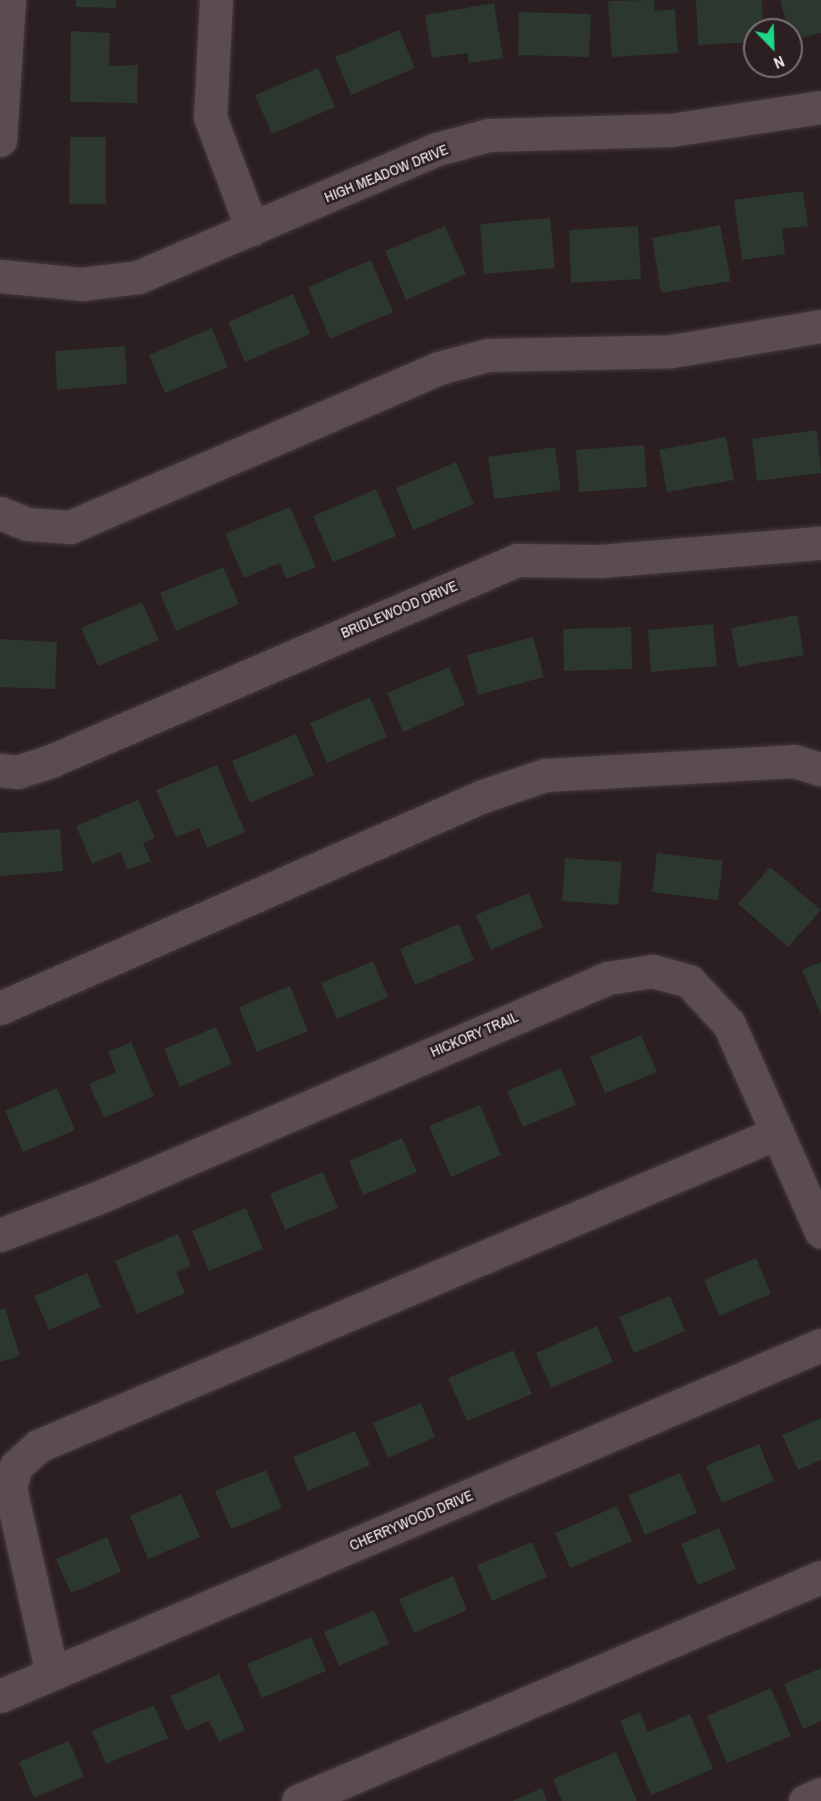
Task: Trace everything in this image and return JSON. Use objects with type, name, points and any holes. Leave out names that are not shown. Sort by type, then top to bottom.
[{"type":"street","points":[[0,140],[9,0]]},
{"type":"street","points":[[216,0],[210,117],[252,229]]},
{"type":"street","name":"HIGH MEADOW DRIVE","points":[[0,276],[81,284],[138,277],[437,149],[489,135],[671,130],[821,107]]},
{"type":"street","points":[[0,513],[27,524],[70,526],[440,368],[488,355],[672,351],[821,326]]},
{"type":"street","name":"BRIDLEWOOD DRIVE","points":[[0,770],[16,772],[53,760],[517,560],[600,561],[821,543]]},
{"type":"street","points":[[0,1008],[483,796],[545,775],[794,761],[821,769]]},
{"type":"street","name":"HICKORY TRAIL","points":[[0,1234],[102,1196],[608,978],[652,971],[689,981],[711,1000],[729,1024],[821,1232]]},
{"type":"street","points":[[52,1674],[10,1488],[16,1466],[38,1446],[777,1133]]},
{"type":"street","name":"CHERRYWOOD DRIVE","points":[[0,1696],[821,1345]]},
{"type":"street","points":[[298,1801],[821,1576]]},
{"type":"street","points":[[805,1801],[821,1794]]},
{"type":"building","points":[[76,0],[116,0],[116,8],[76,7]]},
{"type":"building","points":[[654,0],[655,11],[675,9],[678,53],[612,57],[608,1]]},
{"type":"building","points":[[696,0],[762,0],[763,18],[743,18],[743,43],[698,45]]},
{"type":"building","points":[[780,0],[821,0],[821,33],[803,37],[803,18],[785,18]]},
{"type":"building","points":[[494,3],[503,58],[469,63],[467,53],[432,58],[425,15]]},
{"type":"building","points":[[519,12],[591,14],[589,57],[518,55]]},
{"type":"building","points":[[399,30],[415,68],[351,95],[335,57]]},
{"type":"building","points":[[71,31],[110,33],[109,66],[138,65],[137,103],[70,102]]},
{"type":"building","points":[[318,68],[335,107],[272,134],[255,95]]},
{"type":"building","points":[[70,137],[106,137],[106,204],[69,204]]},
{"type":"building","points":[[803,191],[808,226],[782,229],[785,254],[742,260],[734,200]]},
{"type":"building","points":[[550,218],[555,268],[484,274],[480,224]]},
{"type":"building","points":[[720,225],[731,281],[661,293],[652,238]]},
{"type":"building","points":[[445,226],[466,274],[406,300],[385,251]]},
{"type":"building","points":[[638,226],[641,279],[571,283],[569,230]]},
{"type":"building","points":[[371,260],[393,312],[330,339],[308,287]]},
{"type":"building","points":[[293,294],[310,334],[245,362],[228,322]]},
{"type":"building","points":[[212,328],[228,367],[165,393],[149,355]]},
{"type":"building","points":[[125,346],[127,384],[57,390],[55,351]]},
{"type":"building","points":[[817,430],[821,473],[757,481],[752,439]]},
{"type":"building","points":[[726,437],[734,480],[667,492],[659,450]]},
{"type":"building","points":[[644,445],[647,487],[579,492],[576,450]]},
{"type":"building","points":[[555,447],[561,490],[494,499],[488,457]]},
{"type":"building","points":[[456,462],[474,504],[413,530],[396,488]]},
{"type":"building","points":[[376,489],[396,536],[333,562],[313,516]]},
{"type":"building","points":[[290,507],[316,567],[286,579],[280,563],[244,578],[225,534]]},
{"type":"building","points":[[223,567],[239,604],[176,631],[160,593]]},
{"type":"building","points":[[142,602],[159,640],[98,666],[81,628]]},
{"type":"building","points":[[797,615],[804,655],[738,667],[731,628]]},
{"type":"building","points":[[713,624],[717,666],[651,672],[648,630]]},
{"type":"building","points":[[631,627],[632,669],[564,671],[563,629]]},
{"type":"building","points":[[533,637],[544,677],[478,695],[467,655]]},
{"type":"building","points":[[0,639],[57,642],[55,689],[0,687]]},
{"type":"building","points":[[449,667],[465,705],[403,732],[387,693]]},
{"type":"building","points":[[370,697],[387,737],[327,763],[310,723]]},
{"type":"building","points":[[296,734],[314,775],[250,803],[232,761]]},
{"type":"building","points":[[217,765],[245,832],[207,848],[199,828],[176,837],[156,790]]},
{"type":"building","points":[[138,800],[155,838],[143,843],[151,861],[128,870],[120,852],[92,864],[76,826]]},
{"type":"building","points":[[60,829],[63,871],[0,876],[0,833]]},
{"type":"building","points":[[657,853],[723,861],[718,900],[652,892]]},
{"type":"building","points":[[565,858],[622,862],[618,905],[562,901]]},
{"type":"building","points":[[770,867],[821,910],[788,947],[738,904]]},
{"type":"building","points":[[529,893],[543,927],[491,950],[476,915]]},
{"type":"building","points":[[459,924],[474,960],[415,985],[400,949]]},
{"type":"building","points":[[373,961],[388,997],[337,1019],[321,983]]},
{"type":"building","points":[[821,962],[821,1014],[802,970]]},
{"type":"building","points":[[290,986],[308,1031],[257,1052],[239,1007]]},
{"type":"building","points":[[216,1027],[232,1064],[180,1087],[164,1049]]},
{"type":"building","points":[[641,1035],[657,1072],[605,1093],[590,1057]]},
{"type":"building","points":[[131,1042],[154,1096],[104,1118],[89,1084],[116,1072],[108,1052]]},
{"type":"building","points":[[561,1068],[576,1105],[523,1127],[507,1091]]},
{"type":"building","points":[[57,1088],[75,1130],[23,1152],[5,1111]]},
{"type":"building","points":[[480,1105],[501,1155],[451,1177],[429,1126]]},
{"type":"building","points":[[402,1138],[417,1172],[363,1195],[349,1161]]},
{"type":"building","points":[[323,1172],[338,1208],[285,1230],[270,1194]]},
{"type":"building","points":[[246,1208],[263,1249],[209,1271],[192,1231]]},
{"type":"building","points":[[178,1234],[191,1266],[176,1272],[185,1293],[137,1314],[115,1261]]},
{"type":"building","points":[[756,1258],[771,1294],[719,1316],[704,1280]]},
{"type":"building","points":[[87,1273],[101,1307],[49,1330],[34,1296]]},
{"type":"building","points":[[670,1296],[685,1331],[634,1353],[619,1317]]},
{"type":"building","points":[[5,1308],[20,1356],[0,1362],[0,1310]]},
{"type":"building","points":[[597,1326],[613,1362],[551,1388],[536,1353]]},
{"type":"building","points":[[513,1350],[532,1394],[467,1421],[448,1378]]},
{"type":"building","points":[[421,1403],[435,1437],[388,1458],[373,1423]]},
{"type":"building","points":[[821,1418],[821,1460],[798,1470],[782,1435]]},
{"type":"building","points":[[355,1431],[370,1465],[308,1491],[293,1457]]},
{"type":"building","points":[[759,1444],[774,1481],[722,1503],[706,1466]]},
{"type":"building","points":[[266,1470],[282,1508],[231,1529],[215,1491]]},
{"type":"building","points":[[680,1473],[697,1513],[645,1535],[628,1495]]},
{"type":"building","points":[[181,1494],[200,1537],[148,1559],[130,1516]]},
{"type":"building","points":[[617,1506],[632,1541],[570,1568],[555,1533]]},
{"type":"building","points":[[719,1528],[736,1569],[698,1585],[681,1544]]},
{"type":"building","points":[[107,1537],[121,1572],[71,1593],[56,1559]]},
{"type":"building","points":[[532,1542],[547,1577],[492,1601],[477,1565]]},
{"type":"building","points":[[453,1576],[467,1610],[414,1633],[399,1599]]},
{"type":"building","points":[[374,1610],[389,1644],[339,1666],[324,1632]]},
{"type":"building","points":[[311,1637],[326,1671],[262,1698],[247,1664]]},
{"type":"building","points":[[821,1668],[821,1721],[803,1729],[784,1684]]},
{"type":"building","points":[[219,1674],[245,1730],[219,1742],[209,1721],[186,1731],[170,1696]]},
{"type":"building","points":[[771,1688],[791,1736],[727,1763],[707,1716]]},
{"type":"building","points":[[154,1705],[168,1738],[106,1764],[92,1731]]},
{"type":"building","points":[[640,1712],[648,1732],[690,1714],[713,1769],[651,1795],[620,1721]]},
{"type":"building","points":[[69,1741],[84,1777],[34,1798],[19,1762]]},
{"type":"building","points":[[616,1752],[637,1801],[562,1801],[553,1779]]},
{"type":"building","points":[[542,1788],[547,1801],[512,1801]]}]
